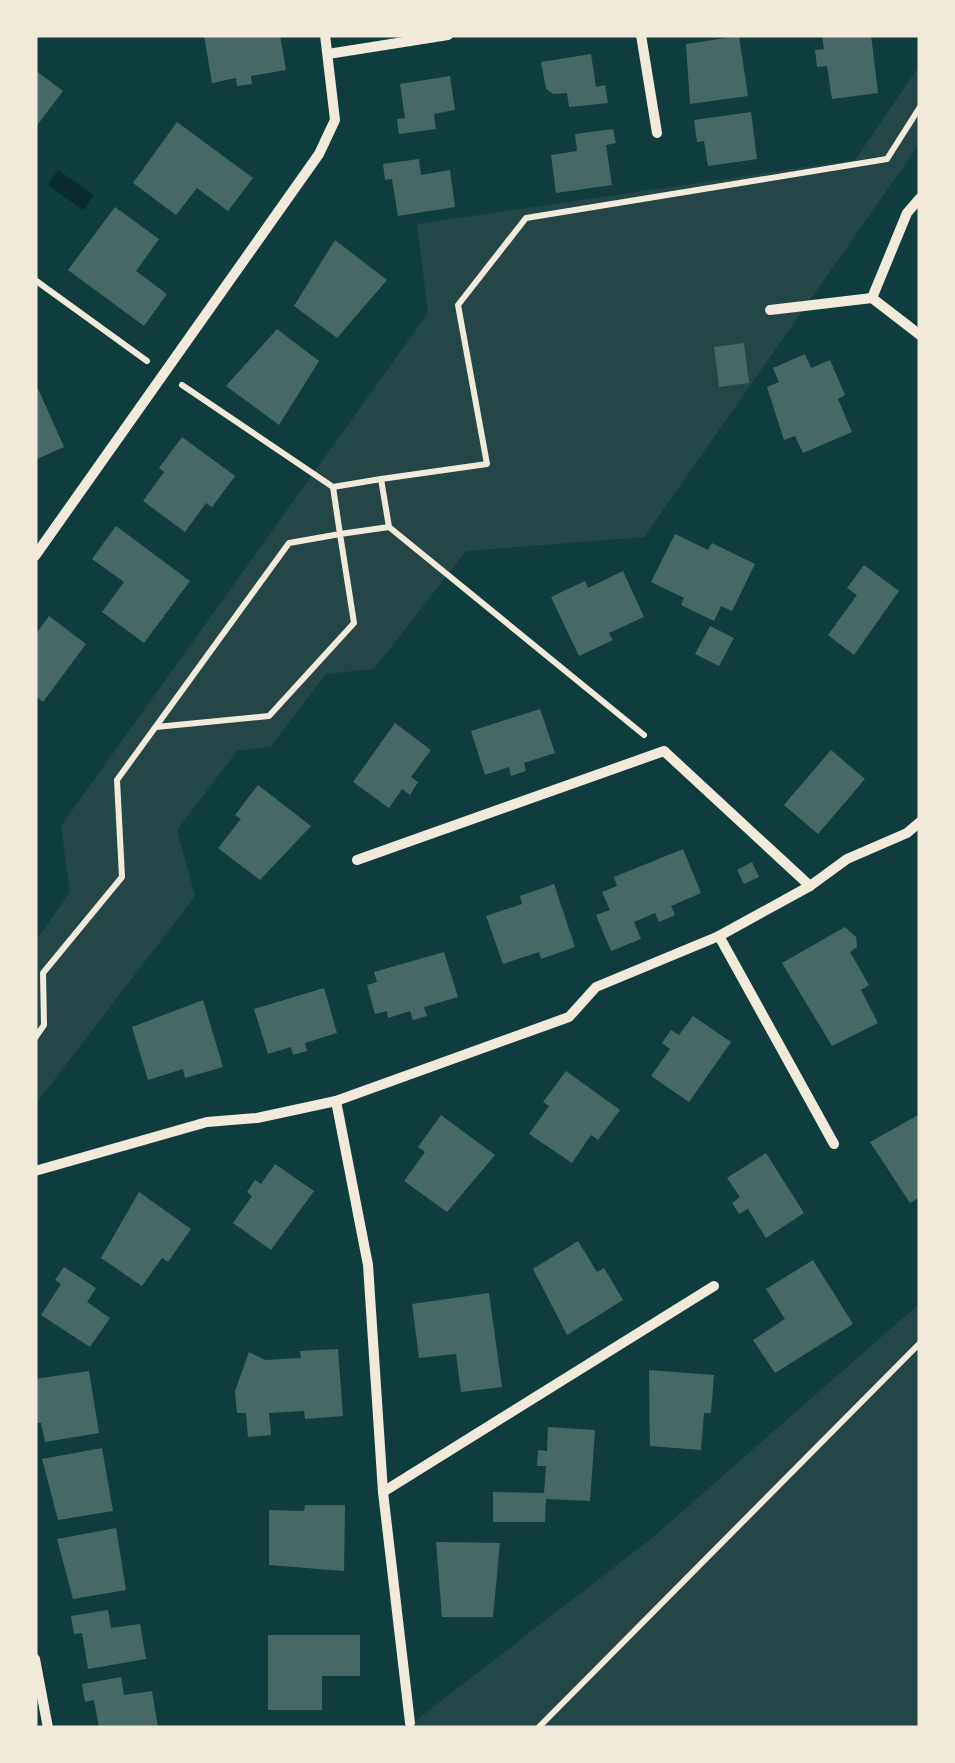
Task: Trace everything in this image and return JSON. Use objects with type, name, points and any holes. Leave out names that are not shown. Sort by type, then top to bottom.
[{"type":"street","points":[[35,556],[329,136],[335,120],[335,100],[325,35]]},
{"type":"street","points":[[328,54],[448,35]]},
{"type":"street","points":[[641,35],[657,134]]},
{"type":"street","points":[[872,298],[907,213],[920,198]]},
{"type":"street","points":[[770,310],[872,298],[920,334]]},
{"type":"street","points":[[357,860],[664,751],[810,886]]},
{"type":"street","points":[[35,1171],[207,1122],[257,1118],[336,1100],[568,1017],[596,986],[719,936],[810,886],[847,859],[907,834],[920,822]]},
{"type":"street","points":[[719,936],[834,1144]]},
{"type":"street","points":[[336,1100],[368,1265],[384,1492],[410,1723]]},
{"type":"street","points":[[384,1492],[714,1286]]},
{"type":"street","points":[[35,1660],[48,1728]]},
{"type":"path","points":[[35,280],[164,374],[333,487],[487,464],[458,304],[526,218],[887,159],[920,107]]},
{"type":"path","points":[[380,478],[389,527],[664,751]]},
{"type":"path","points":[[156,727],[269,716],[354,624],[333,487]]},
{"type":"path","points":[[35,1038],[44,1026],[44,973],[122,878],[117,780],[290,543],[389,527]]},
{"type":"path","points":[[538,1728],[920,1343]]},
{"type":"shaded area","points":[[920,65],[920,143],[644,537],[466,551],[374,669],[326,674],[271,746],[237,751],[177,830],[195,896],[35,1105],[35,942],[70,892],[61,826],[428,313],[417,224],[855,160]]},
{"type":"shaded area","points":[[58,170],[94,195],[83,210],[48,185]]},
{"type":"shaded area","points":[[920,1303],[920,1728],[406,1728],[652,1538]]},
{"type":"building","points":[[204,35],[280,35],[286,70],[251,76],[252,84],[237,86],[236,78],[212,83]]},
{"type":"building","points":[[822,35],[871,35],[878,93],[832,99],[827,66],[817,67],[815,50],[824,49]]},
{"type":"building","points":[[739,36],[748,96],[690,104],[686,44]]},
{"type":"building","points":[[591,54],[596,87],[605,85],[608,103],[569,107],[567,93],[553,94],[546,89],[541,62]]},
{"type":"building","points":[[35,70],[63,91],[35,128]]},
{"type":"building","points":[[450,76],[455,110],[434,114],[436,129],[399,134],[397,119],[405,118],[400,84]]},
{"type":"building","points":[[751,112],[757,159],[708,166],[704,141],[697,142],[694,120]]},
{"type":"building","points":[[177,122],[253,178],[228,211],[197,188],[176,215],[133,183]]},
{"type":"building","points":[[613,129],[616,143],[606,145],[612,185],[556,193],[551,155],[577,151],[575,134]]},
{"type":"building","points":[[419,159],[421,175],[450,170],[455,207],[398,216],[392,179],[385,180],[383,164]]},
{"type":"building","points":[[115,207],[159,239],[136,271],[167,294],[144,326],[68,270]]},
{"type":"building","points":[[335,240],[387,280],[337,338],[294,306]]},
{"type":"building","points":[[277,329],[319,361],[279,425],[226,386]]},
{"type":"building","points":[[744,343],[749,383],[719,387],[714,347]]},
{"type":"building","points":[[805,354],[811,368],[830,360],[845,395],[838,399],[852,432],[803,453],[795,436],[784,440],[767,387],[779,382],[773,368]]},
{"type":"building","points":[[35,382],[64,447],[35,460]]},
{"type":"building","points":[[182,437],[235,476],[212,507],[206,503],[185,532],[143,501],[164,472],[159,468]]},
{"type":"building","points":[[116,526],[190,581],[144,643],[102,612],[124,582],[92,559]]},
{"type":"building","points":[[675,534],[708,550],[712,543],[755,564],[732,611],[721,606],[714,621],[681,605],[684,598],[651,582]]},
{"type":"building","points":[[864,565],[899,591],[854,655],[828,635],[857,595],[847,588]]},
{"type":"building","points":[[623,571],[644,617],[609,633],[613,640],[579,656],[551,597],[585,581],[588,588]]},
{"type":"building","points":[[49,616],[86,644],[43,702],[35,696],[35,635]]},
{"type":"building","points":[[710,626],[734,638],[719,666],[695,654]]},
{"type":"building","points":[[540,709],[555,753],[524,763],[526,771],[511,776],[509,767],[485,775],[471,731]]},
{"type":"building","points":[[395,723],[431,750],[411,777],[418,782],[410,795],[402,789],[389,808],[353,782]]},
{"type":"building","points":[[831,750],[865,779],[818,834],[784,805]]},
{"type":"building","points":[[258,785],[311,826],[260,880],[218,848],[241,819],[235,815]]},
{"type":"building","points":[[683,849],[701,893],[671,906],[675,915],[659,922],[655,913],[634,922],[641,939],[611,951],[596,915],[610,910],[602,892],[617,886],[614,877]]},
{"type":"building","points":[[752,862],[759,877],[744,884],[737,870]]},
{"type":"building","points":[[554,884],[575,947],[541,959],[539,952],[503,964],[486,916],[522,904],[520,896]]},
{"type":"building","points":[[845,927],[856,937],[857,947],[850,952],[869,985],[861,990],[878,1023],[832,1046],[782,963]]},
{"type":"building","points":[[444,952],[458,997],[424,1007],[427,1016],[413,1020],[410,1011],[388,1018],[387,1011],[375,1014],[367,985],[377,982],[374,972]]},
{"type":"building","points":[[324,988],[337,1033],[305,1043],[307,1051],[293,1055],[291,1047],[268,1054],[254,1009]]},
{"type":"building","points":[[203,1000],[223,1067],[185,1078],[183,1069],[148,1080],[132,1027]]},
{"type":"building","points":[[693,1016],[731,1042],[689,1102],[651,1076],[670,1049],[662,1043],[671,1030],[679,1035]]},
{"type":"building","points":[[566,1071],[620,1110],[598,1140],[591,1135],[572,1163],[529,1134],[549,1106],[543,1102]]},
{"type":"building","points":[[920,1114],[920,1197],[910,1203],[870,1142]]},
{"type":"building","points":[[441,1115],[495,1155],[447,1212],[404,1181],[425,1152],[418,1147]]},
{"type":"building","points":[[766,1153],[804,1213],[766,1238],[748,1209],[739,1214],[732,1203],[740,1197],[727,1178]]},
{"type":"building","points":[[275,1164],[314,1191],[271,1250],[233,1223],[252,1196],[247,1192],[255,1180],[261,1184]]},
{"type":"building","points":[[139,1192],[191,1229],[168,1262],[162,1258],[142,1286],[101,1258]]},
{"type":"building","points":[[578,1241],[597,1272],[604,1268],[623,1300],[567,1335],[533,1269]]},
{"type":"building","points":[[813,1260],[853,1324],[775,1373],[753,1340],[785,1319],[766,1289]]},
{"type":"building","points":[[64,1267],[96,1288],[87,1302],[110,1318],[90,1347],[41,1315],[61,1284],[55,1280]]},
{"type":"building","points":[[489,1293],[502,1387],[461,1392],[456,1354],[419,1358],[412,1304]]},
{"type":"building","points":[[338,1349],[343,1416],[305,1419],[304,1411],[269,1413],[271,1435],[248,1437],[246,1413],[237,1413],[235,1391],[249,1352],[265,1360],[301,1358],[300,1351]]},
{"type":"building","points":[[649,1370],[714,1375],[711,1413],[704,1413],[701,1450],[650,1446]]},
{"type":"building","points":[[89,1371],[99,1433],[45,1442],[41,1423],[36,1423],[35,1417],[35,1379]]},
{"type":"building","points":[[548,1427],[595,1430],[590,1501],[546,1499],[545,1522],[493,1522],[493,1492],[544,1493],[546,1466],[537,1466],[538,1450],[547,1451]]},
{"type":"building","points":[[102,1448],[113,1511],[58,1520],[42,1459]]},
{"type":"building","points":[[305,1505],[345,1505],[344,1571],[269,1565],[269,1510],[304,1511]]},
{"type":"building","points":[[116,1528],[126,1590],[73,1599],[57,1539]]},
{"type":"building","points":[[436,1542],[500,1543],[493,1617],[442,1617]]},
{"type":"building","points":[[108,1610],[111,1628],[140,1624],[146,1659],[88,1669],[82,1633],[74,1634],[71,1616]]},
{"type":"building","points":[[268,1635],[360,1635],[360,1676],[322,1676],[322,1710],[268,1710]]},
{"type":"building","points":[[121,1677],[124,1695],[152,1691],[158,1727],[99,1728],[94,1700],[85,1702],[82,1684]]}]
